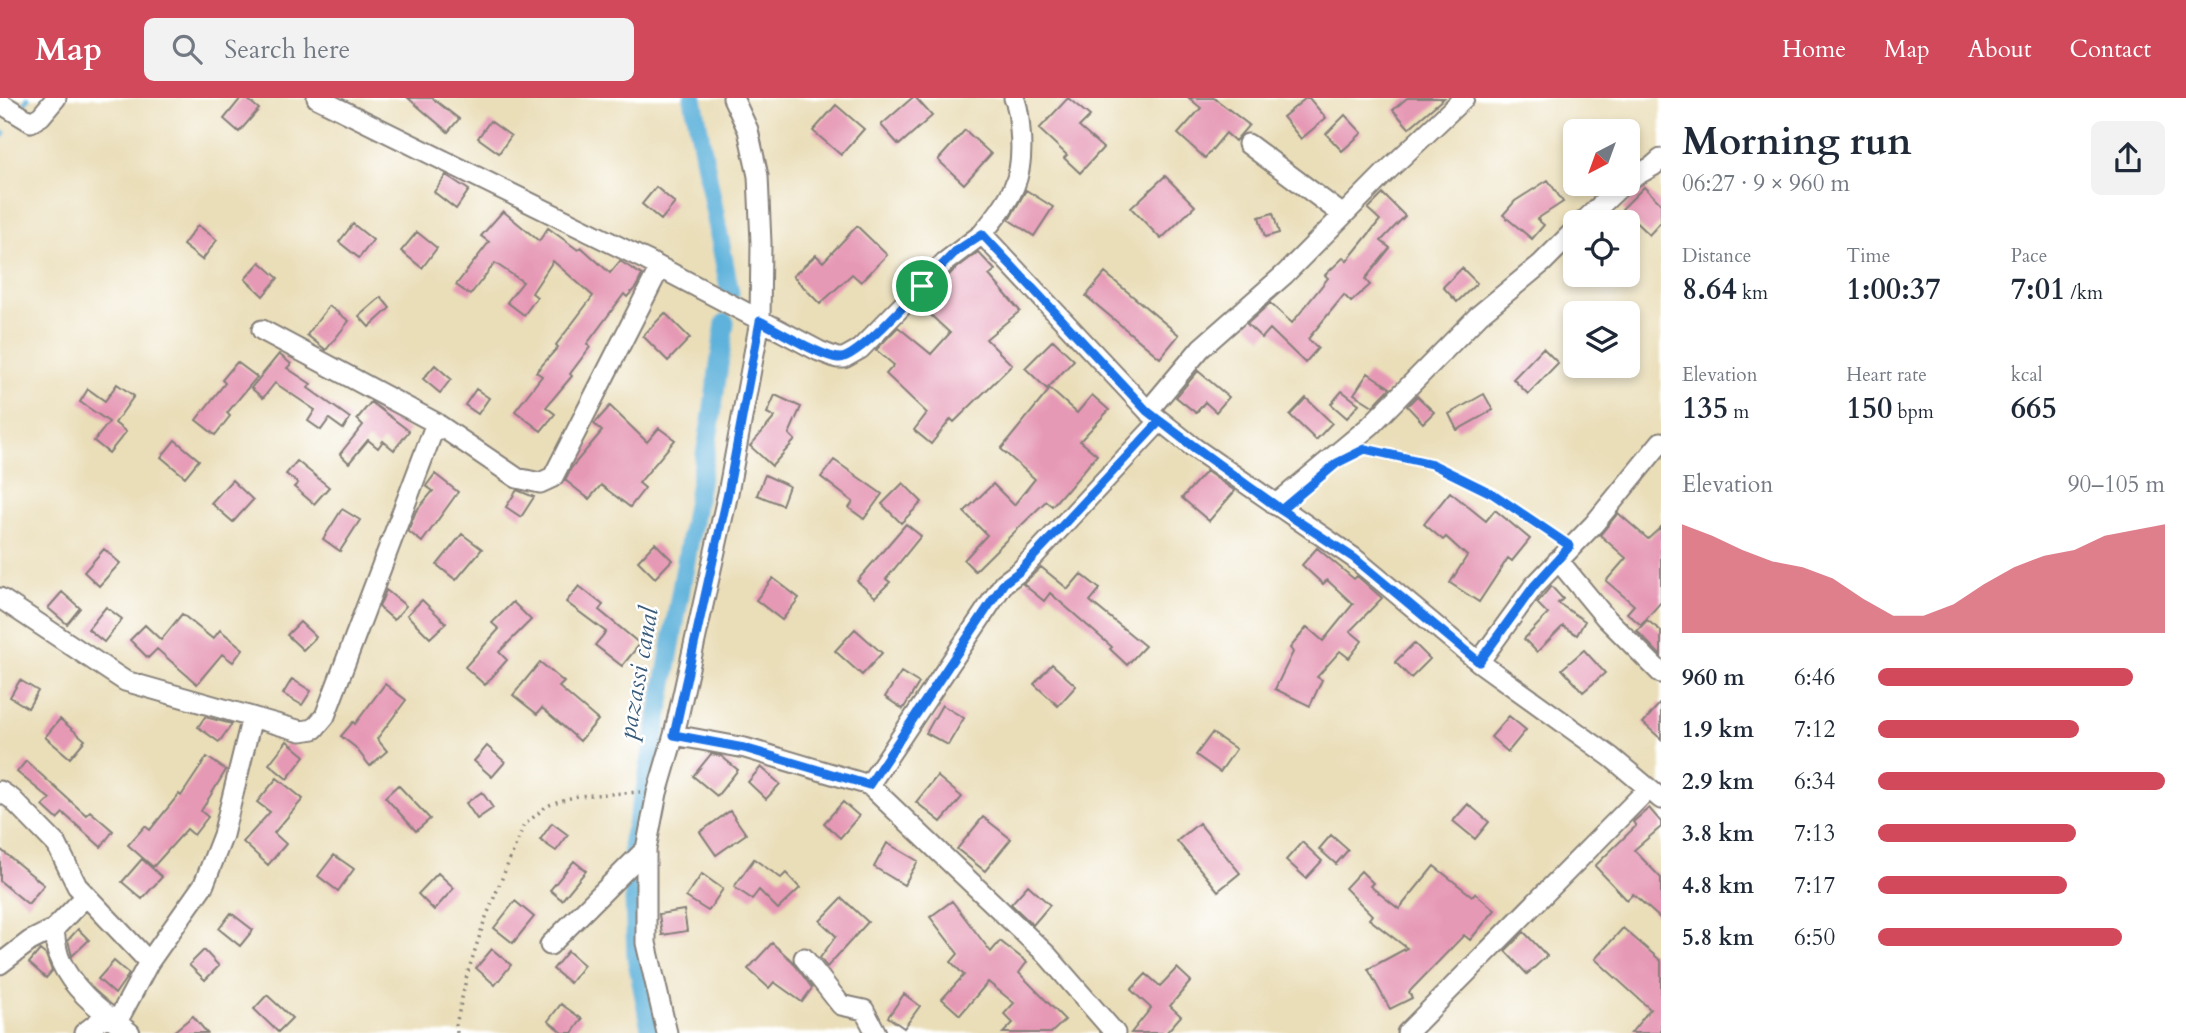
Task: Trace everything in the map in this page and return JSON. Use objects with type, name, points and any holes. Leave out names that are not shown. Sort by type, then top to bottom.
[{"type":"street","points":[[0,103],[31,122],[41,116],[56,98]]},
{"type":"street","points":[[317,98],[646,260],[830,356],[844,358],[852,355],[899,311],[944,262],[982,234],[1003,208],[1019,177],[1022,163],[1018,106],[1014,98]]},
{"type":"street","points":[[667,1033],[646,943],[646,849],[728,493],[760,321],[758,176],[748,130],[733,98]]},
{"type":"street","points":[[869,785],[1004,583],[1020,571],[1154,416],[1201,348],[1285,274],[1459,99]]},
{"type":"street","points":[[1248,144],[1343,215]]},
{"type":"street","points":[[1640,173],[1661,159]]},
{"type":"street","points":[[1596,210],[1610,196]]},
{"type":"street","points":[[982,234],[1154,416],[1275,505],[1354,558],[1479,662],[1611,757],[1655,794],[1407,1033]]},
{"type":"street","points":[[1275,505],[1370,426],[1479,315],[1563,242]]},
{"type":"street","points":[[261,330],[436,423],[517,478],[540,483],[554,477],[659,269]]},
{"type":"street","points":[[0,598],[125,681],[301,731],[314,729],[325,716],[436,423]]},
{"type":"street","points":[[1479,662],[1522,601],[1606,509],[1661,442]]},
{"type":"street","points":[[1564,553],[1605,617],[1661,673]]},
{"type":"street","points":[[84,1033],[117,1024],[149,962],[204,884],[223,835],[252,717]]},
{"type":"street","points":[[674,735],[744,748],[869,785],[1047,955],[1115,1033]]},
{"type":"street","points":[[0,791],[12,799],[57,845],[77,886],[149,962]]},
{"type":"street","points":[[550,945],[646,849]]},
{"type":"street","points":[[0,964],[30,941],[54,929],[86,896]]},
{"type":"street","points":[[54,929],[60,961],[82,992],[117,1024]]},
{"type":"street","points":[[804,957],[841,1005],[864,1010],[876,1033]]},
{"type":"path","points":[[1365,449],[1432,464],[1493,494],[1564,553]]},
{"type":"path","points":[[457,1033],[456,1025],[467,975],[484,922],[524,825],[547,806],[578,796],[645,791],[657,793]]},
{"type":"building","points":[[241,98],[246,98],[259,109],[239,132],[224,119]]},
{"type":"building","points":[[408,98],[432,98],[459,119],[448,132]]},
{"type":"building","points":[[912,98],[916,98],[932,116],[899,145],[881,125]]},
{"type":"building","points":[[1068,98],[1090,116],[1079,127],[1103,148],[1080,173],[1064,158],[1067,155],[1039,129]]},
{"type":"building","points":[[1189,98],[1214,98],[1249,125],[1235,141],[1226,133],[1205,158],[1178,134],[1201,108]]},
{"type":"building","points":[[1309,98],[1326,118],[1301,139],[1283,117]]},
{"type":"building","points":[[1407,98],[1444,98],[1409,128],[1393,110]]},
{"type":"building","points":[[836,105],[864,129],[841,155],[813,131]]},
{"type":"building","points":[[1345,115],[1362,133],[1342,151],[1326,134]]},
{"type":"building","points":[[490,121],[511,136],[499,153],[478,138]]},
{"type":"building","points":[[965,130],[991,154],[964,184],[938,160]]},
{"type":"building","points":[[446,175],[469,190],[456,209],[434,192]]},
{"type":"building","points":[[1165,176],[1195,206],[1161,239],[1131,208]]},
{"type":"building","points":[[1548,180],[1563,202],[1537,219],[1544,225],[1532,239],[1503,215],[1515,201]]},
{"type":"building","points":[[656,187],[675,203],[661,220],[642,204]]},
{"type":"building","points":[[1644,187],[1661,204],[1661,222],[1649,235],[1640,226],[1640,210],[1622,209],[1635,196],[1640,196]]},
{"type":"building","points":[[1026,190],[1053,207],[1034,236],[1009,220]]},
{"type":"building","points":[[1383,194],[1405,216],[1381,241],[1390,248],[1365,279],[1370,285],[1351,302],[1344,295],[1308,339],[1318,348],[1305,363],[1270,329],[1262,338],[1247,324],[1270,303],[1292,323],[1328,278],[1325,275],[1344,257],[1347,261],[1380,220],[1368,209]]},
{"type":"building","points":[[503,211],[539,241],[548,228],[578,250],[581,247],[610,273],[620,261],[642,275],[636,287],[627,297],[624,294],[587,344],[590,347],[570,374],[572,376],[546,407],[555,414],[541,431],[515,411],[542,376],[536,372],[558,347],[556,345],[593,296],[553,261],[532,293],[537,297],[524,315],[507,302],[523,282],[495,263],[470,295],[456,285],[489,242],[481,236]]},
{"type":"building","points":[[1273,213],[1279,233],[1265,237],[1259,217]]},
{"type":"building","points":[[353,224],[373,240],[359,258],[339,242]]},
{"type":"building","points":[[198,225],[217,240],[202,260],[183,245]]},
{"type":"building","points":[[857,226],[887,255],[861,282],[852,274],[820,304],[793,276],[816,255],[823,262]]},
{"type":"building","points":[[417,232],[437,248],[422,268],[401,251]]},
{"type":"building","points":[[978,252],[995,270],[989,275],[1020,311],[986,339],[1012,365],[954,422],[951,419],[931,444],[914,430],[927,413],[886,374],[894,365],[876,350],[898,327],[931,354],[950,333],[920,305],[953,271]]},
{"type":"building","points":[[260,262],[278,278],[263,296],[245,279]]},
{"type":"building","points":[[1462,268],[1477,283],[1457,302],[1443,287]]},
{"type":"building","points":[[1105,273],[1179,335],[1160,358],[1086,296]]},
{"type":"building","points":[[381,297],[390,308],[369,327],[359,316]]},
{"type":"building","points":[[329,306],[349,321],[326,350],[307,335]]},
{"type":"building","points":[[665,313],[690,338],[668,361],[643,336]]},
{"type":"building","points":[[1053,340],[1074,360],[1047,389],[1025,368]]},
{"type":"building","points":[[1543,348],[1558,363],[1528,394],[1513,379]]},
{"type":"building","points":[[279,354],[291,364],[287,368],[311,384],[308,388],[350,418],[343,429],[329,419],[321,430],[308,421],[315,410],[275,383],[263,398],[251,388]]},
{"type":"building","points":[[237,362],[257,377],[227,413],[230,416],[215,435],[196,420],[225,383],[222,380]]},
{"type":"building","points":[[435,365],[451,379],[440,393],[423,379]]},
{"type":"building","points":[[1198,371],[1229,397],[1216,412],[1205,402],[1196,413],[1176,397]]},
{"type":"building","points":[[1368,373],[1390,388],[1373,406],[1354,394]]},
{"type":"building","points":[[117,384],[134,396],[115,423],[126,432],[109,453],[94,441],[109,422],[80,402],[88,389],[105,401]]},
{"type":"building","points":[[476,389],[489,398],[478,414],[465,405]]},
{"type":"building","points":[[1050,389],[1077,413],[1092,395],[1109,410],[1080,441],[1097,455],[1052,506],[1046,501],[975,571],[964,560],[987,535],[964,512],[993,484],[1014,505],[1035,479],[1001,449]]},
{"type":"building","points":[[1342,391],[1359,404],[1347,418],[1331,404]]},
{"type":"building","points":[[1484,394],[1493,410],[1457,430],[1449,414]]},
{"type":"building","points":[[775,395],[801,407],[789,434],[795,440],[772,466],[750,446],[775,417],[767,413]]},
{"type":"building","points":[[1417,396],[1434,412],[1423,423],[1407,406]]},
{"type":"building","points":[[1306,398],[1332,423],[1316,440],[1290,415]]},
{"type":"building","points":[[371,402],[409,431],[394,450],[383,441],[378,448],[368,440],[349,463],[340,454],[363,425],[357,419]]},
{"type":"building","points":[[610,406],[647,442],[659,428],[675,440],[639,483],[645,488],[630,507],[601,485],[589,499],[565,480],[571,468],[602,431],[594,424]]},
{"type":"building","points":[[175,440],[199,460],[185,477],[161,457]]},
{"type":"building","points":[[834,460],[882,494],[864,519],[849,508],[853,502],[821,477]]},
{"type":"building","points":[[297,461],[329,487],[314,504],[294,487],[298,483],[286,474]]},
{"type":"building","points":[[1206,471],[1235,491],[1209,521],[1182,498]]},
{"type":"building","points":[[435,474],[458,492],[422,542],[408,531],[416,511],[433,491],[426,486]]},
{"type":"building","points":[[765,475],[789,486],[782,505],[757,495]]},
{"type":"building","points":[[232,480],[253,500],[233,522],[211,503]]},
{"type":"building","points":[[903,483],[922,502],[901,523],[882,504]]},
{"type":"building","points":[[517,490],[534,497],[521,517],[506,507]]},
{"type":"building","points":[[1450,492],[1486,521],[1495,510],[1530,539],[1512,561],[1508,558],[1479,602],[1450,583],[1467,556],[1446,537],[1443,540],[1424,524]]},
{"type":"building","points":[[342,509],[360,520],[340,551],[323,539]]},
{"type":"building","points":[[1618,513],[1648,539],[1661,527],[1661,602],[1641,625],[1627,613],[1634,605],[1606,581],[1626,558],[1600,535]]},
{"type":"building","points":[[906,524],[921,536],[886,579],[890,582],[875,597],[857,581]]},
{"type":"building","points":[[462,534],[482,549],[456,580],[437,565]]},
{"type":"building","points":[[655,543],[672,560],[655,578],[638,561]]},
{"type":"building","points":[[1317,548],[1354,579],[1357,576],[1382,598],[1350,631],[1362,641],[1349,658],[1340,651],[1317,677],[1322,680],[1310,706],[1275,689],[1293,652],[1290,648],[1307,627],[1323,641],[1353,604],[1327,580],[1323,584],[1302,565]]},
{"type":"building","points":[[104,549],[120,563],[99,586],[84,572]]},
{"type":"building","points":[[1041,567],[1068,589],[1081,574],[1100,589],[1090,601],[1145,646],[1127,665],[1110,649],[1112,647],[1050,593],[1044,601],[1023,584]]},
{"type":"building","points":[[773,578],[799,598],[782,620],[756,600]]},
{"type":"building","points":[[579,586],[603,605],[599,610],[640,644],[622,666],[595,645],[606,632],[566,602]]},
{"type":"building","points":[[1551,586],[1563,599],[1558,603],[1585,621],[1577,635],[1563,626],[1537,652],[1524,639],[1548,614],[1537,603]]},
{"type":"building","points":[[386,590],[406,606],[394,620],[379,607]]},
{"type":"building","points":[[62,592],[80,608],[67,624],[48,608]]},
{"type":"building","points":[[422,600],[446,623],[430,638],[407,615]]},
{"type":"building","points":[[513,602],[531,620],[499,652],[507,660],[485,685],[465,667],[499,629],[492,623]]},
{"type":"building","points":[[106,607],[122,619],[104,642],[88,629]]},
{"type":"building","points":[[182,614],[213,639],[220,630],[243,649],[233,662],[222,654],[197,684],[157,649],[148,658],[130,640],[145,625],[161,640]]},
{"type":"building","points":[[1647,620],[1661,631],[1661,656],[1637,631]]},
{"type":"building","points":[[300,622],[316,637],[303,650],[287,635]]},
{"type":"building","points":[[855,629],[882,653],[862,675],[835,651]]},
{"type":"building","points":[[1414,643],[1430,659],[1411,678],[1395,662]]},
{"type":"building","points":[[1584,650],[1605,673],[1583,692],[1562,669]]},
{"type":"building","points":[[540,662],[564,682],[559,687],[598,720],[580,741],[542,708],[537,714],[513,695]]},
{"type":"building","points":[[1052,664],[1076,686],[1058,706],[1034,684]]},
{"type":"building","points":[[901,672],[919,683],[903,709],[885,697]]},
{"type":"building","points":[[292,679],[311,691],[302,705],[283,694]]},
{"type":"building","points":[[20,680],[38,691],[28,708],[10,697]]},
{"type":"building","points":[[385,684],[406,700],[377,739],[387,751],[370,766],[355,747],[341,736],[353,722],[355,724]]},
{"type":"building","points":[[1661,702],[1661,739],[1643,723]]},
{"type":"building","points":[[942,705],[964,718],[948,745],[926,733]]},
{"type":"building","points":[[1509,716],[1526,730],[1508,752],[1491,737]]},
{"type":"building","points":[[205,717],[232,724],[219,742],[198,727]]},
{"type":"building","points":[[60,719],[85,740],[70,758],[45,737]]},
{"type":"building","points":[[1212,733],[1236,749],[1220,772],[1196,755]]},
{"type":"building","points":[[287,741],[305,756],[287,779],[269,764]]},
{"type":"building","points":[[487,746],[505,762],[492,777],[474,761]]},
{"type":"building","points":[[711,754],[721,756],[738,770],[717,796],[693,776]]},
{"type":"building","points":[[207,757],[226,770],[201,811],[208,817],[194,835],[187,829],[153,867],[128,845],[145,826],[150,830],[179,794],[181,796]]},
{"type":"building","points":[[26,761],[86,815],[90,811],[113,831],[101,847],[63,813],[57,819],[43,806],[50,799],[17,772]]},
{"type":"building","points":[[761,767],[780,784],[766,799],[748,782]]},
{"type":"building","points":[[937,776],[962,797],[941,822],[916,802]]},
{"type":"building","points":[[277,778],[303,799],[274,833],[286,844],[268,865],[243,842],[270,812],[257,802]]},
{"type":"building","points":[[398,785],[430,819],[416,831],[385,797]]},
{"type":"building","points":[[482,792],[493,808],[477,819],[466,803]]},
{"type":"building","points":[[843,802],[859,816],[840,838],[824,823]]},
{"type":"building","points":[[1468,804],[1489,822],[1475,839],[1453,821]]},
{"type":"building","points":[[1649,808],[1661,822],[1661,827],[1634,850],[1661,878],[1661,919],[1633,894],[1627,900],[1595,866],[1636,826],[1633,822]]},
{"type":"building","points":[[730,811],[746,834],[716,855],[700,832]]},
{"type":"building","points":[[983,817],[1011,839],[985,871],[957,849]]},
{"type":"building","points":[[552,823],[568,835],[556,851],[540,840]]},
{"type":"building","points":[[1199,823],[1240,873],[1218,891],[1177,841]]},
{"type":"building","points":[[1331,835],[1348,850],[1336,864],[1319,849]]},
{"type":"building","points":[[1302,842],[1322,861],[1306,878],[1286,860]]},
{"type":"building","points":[[887,843],[918,861],[904,885],[874,867]]},
{"type":"building","points":[[0,849],[44,885],[28,904],[0,881]]},
{"type":"building","points":[[334,855],[354,869],[338,891],[318,876]]},
{"type":"building","points":[[142,859],[162,877],[142,899],[122,882]]},
{"type":"building","points":[[754,859],[781,878],[786,873],[800,888],[778,909],[759,890],[752,899],[734,887]]},
{"type":"building","points":[[574,861],[586,871],[562,900],[550,890]]},
{"type":"building","points":[[1434,866],[1472,896],[1475,893],[1495,910],[1470,940],[1464,935],[1409,992],[1412,998],[1390,1009],[1368,969],[1407,948],[1369,919],[1372,915],[1345,888],[1361,871],[1373,883],[1370,886],[1399,909]]},
{"type":"building","points":[[438,873],[454,888],[434,910],[418,894]]},
{"type":"building","points":[[702,874],[723,889],[708,911],[686,897]]},
{"type":"building","points":[[1028,885],[1050,905],[1033,925],[1011,904]]},
{"type":"building","points":[[842,898],[868,922],[827,967],[820,958],[836,936],[820,921]]},
{"type":"building","points":[[515,901],[534,917],[513,943],[494,928]]},
{"type":"building","points":[[952,901],[991,952],[1000,941],[1027,962],[1019,973],[1065,1020],[1051,1033],[1003,1033],[1013,1023],[1004,1014],[1014,1003],[988,982],[960,1015],[942,999],[964,975],[951,962],[958,954],[930,917]]},
{"type":"building","points":[[684,910],[687,931],[662,935],[659,914]]},
{"type":"building","points":[[231,913],[253,930],[240,946],[219,929]]},
{"type":"building","points":[[1623,928],[1661,961],[1661,1033],[1631,1033],[1650,1009],[1595,959]]},
{"type":"building","points":[[78,929],[89,940],[72,956],[68,940]]},
{"type":"building","points":[[1524,932],[1547,956],[1527,974],[1505,951]]},
{"type":"building","points":[[772,943],[792,961],[812,988],[802,1002],[774,982],[769,988],[748,969]]},
{"type":"building","points":[[492,949],[511,965],[495,985],[476,968]]},
{"type":"building","points":[[40,950],[46,955],[52,971],[46,978],[29,963]]},
{"type":"building","points":[[204,950],[219,966],[205,980],[189,965]]},
{"type":"building","points":[[568,951],[584,965],[570,983],[553,969]]},
{"type":"building","points":[[114,961],[129,974],[115,994],[98,979]]},
{"type":"building","points":[[1177,968],[1191,981],[1170,1006],[1181,1016],[1166,1033],[1131,1033],[1151,1008],[1131,990],[1146,974],[1160,986]]},
{"type":"building","points":[[904,994],[920,1006],[904,1028],[888,1017]]},
{"type":"building","points":[[267,995],[292,1018],[278,1032],[254,1009]]},
{"type":"building","points":[[561,1004],[582,1019],[572,1033],[563,1033],[548,1021]]},
{"type":"building","points":[[193,1016],[207,1033],[172,1033]]},
{"type":"waterway","points":[[26,102],[28,98]]},
{"type":"waterway","name":"pazassi canal","points":[[693,98],[730,293]]},
{"type":"waterway","points":[[0,138],[4,133]]},
{"type":"waterway","name":"pazassi canal","points":[[651,1033],[636,956],[632,840],[645,791],[711,421],[725,323]]},
{"type":"route","points":[[922,286],[860,349],[844,358],[830,356],[760,321],[728,493],[674,735],[744,748],[869,785],[1004,583],[1020,571],[1147,433],[1160,421],[1193,447],[1281,510],[1337,463],[1365,449],[1432,464],[1493,494],[1570,546],[1534,586],[1479,662],[1354,558],[1281,510],[1147,411],[982,234],[956,251],[922,286]]}]
